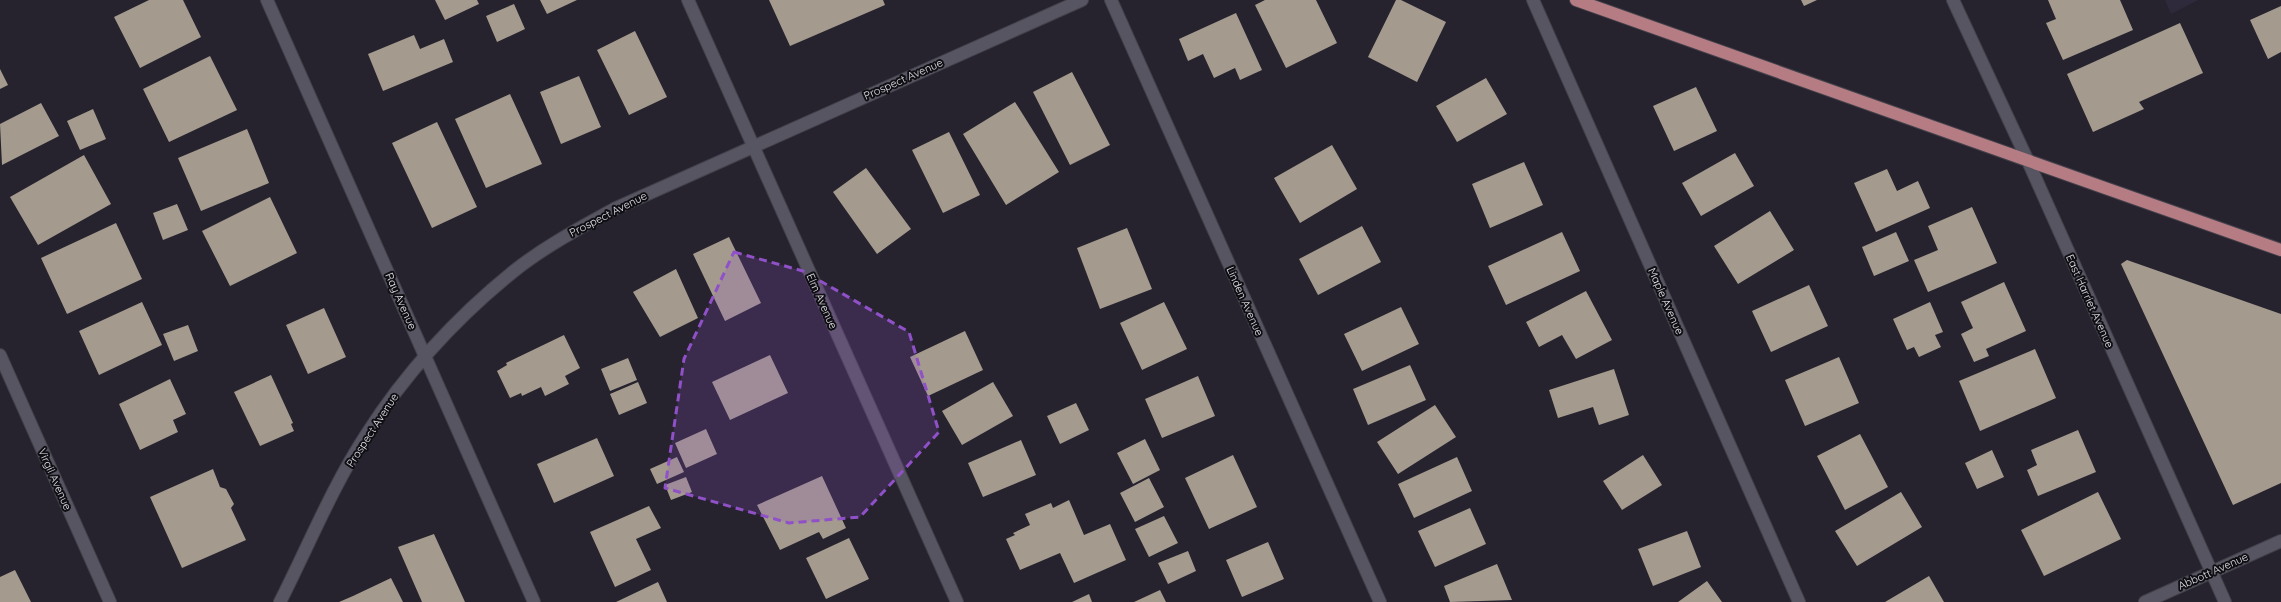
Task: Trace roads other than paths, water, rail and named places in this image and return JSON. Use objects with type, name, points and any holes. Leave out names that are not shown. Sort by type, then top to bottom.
[{"type":"main road","points":[[1576,0],[1880,110],[2027,159],[2281,250]]},
{"type":"street","name":"Ray Avenue","points":[[267,0],[534,602]]},
{"type":"street","name":"Elm Avenue","points":[[688,0],[957,602]]},
{"type":"street","name":"Prospect Avenue","points":[[280,602],[336,489],[366,435],[401,386],[426,357],[494,288],[515,270],[561,239],[614,209],[1082,0]]},
{"type":"street","name":"Linden Avenue","points":[[1111,0],[1380,602]]},
{"type":"street","name":"Maple Avenue","points":[[1533,0],[1799,602]]},
{"type":"street","name":"East Harriet Avenue","points":[[1953,0],[2027,159],[2225,602]]},
{"type":"street","name":"Virgil Avenue","points":[[0,355],[110,602]]},
{"type":"street","name":"Abbott Avenue","points":[[2145,602],[2281,541]]}]
